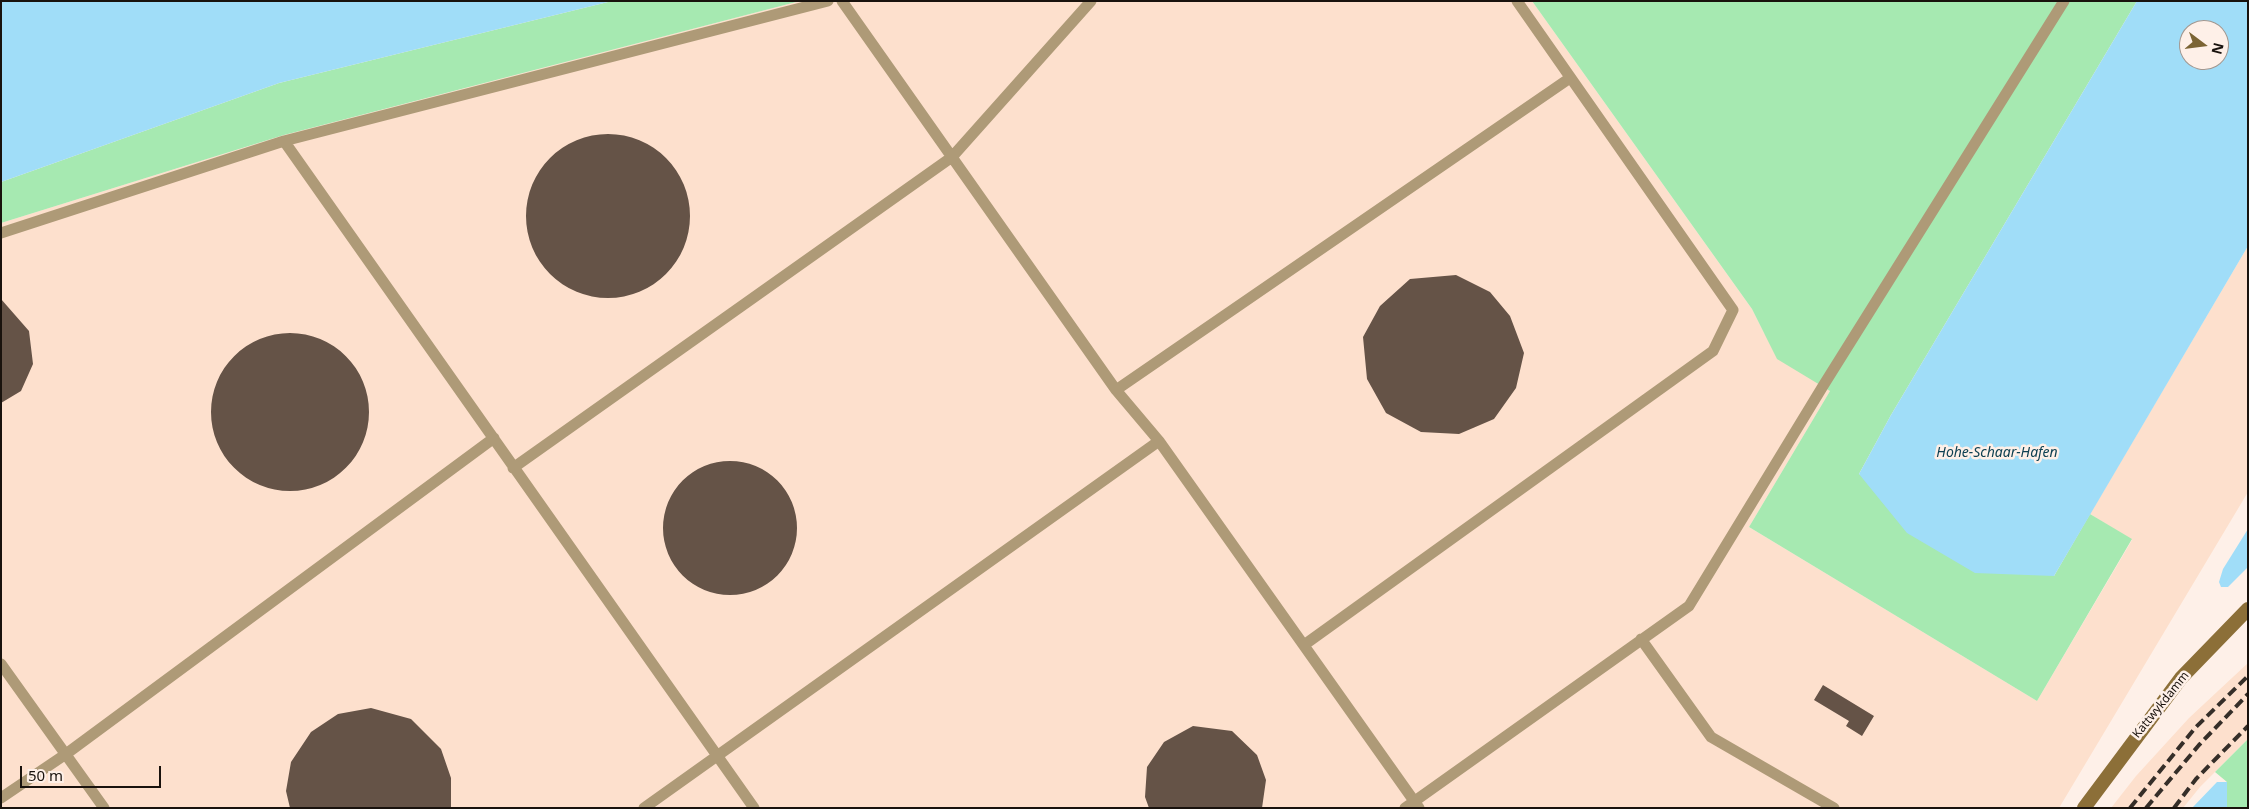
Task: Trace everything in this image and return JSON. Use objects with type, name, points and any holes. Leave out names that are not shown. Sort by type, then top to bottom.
[{"type":"main road","name":"Kattwykdamm","points":[[2084,808],[2182,678],[2248,609]]},
{"type":"lane","points":[[1,232],[284,140],[828,1]]},
{"type":"lane","points":[[842,1],[1116,390],[1159,441],[1304,644],[1413,806],[1689,606],[1828,377],[2064,1]]},
{"type":"lane","points":[[513,468],[952,157],[1091,1]]},
{"type":"lane","points":[[1304,644],[1713,351],[1733,310],[1517,1]]},
{"type":"lane","points":[[1116,390],[1570,78]]},
{"type":"lane","points":[[284,140],[754,808]]},
{"type":"lane","points":[[1,798],[66,754],[494,438]]},
{"type":"lane","points":[[644,808],[1159,441]]},
{"type":"lane","points":[[1641,639],[1711,736],[1834,808]]},
{"type":"lane","points":[[1,664],[104,808]]},
{"type":"shaded area","points":[[800,1],[1532,1],[1752,309],[1764,333],[1830,391],[1749,527],[2037,701],[2132,540],[2090,514],[2248,246],[2248,492],[2059,808],[1,808],[1,223],[284,135]]},
{"type":"shaded area","points":[[2248,663],[2248,739],[2200,787],[2183,808],[2111,808],[2136,776],[2189,718]]},
{"type":"green space","points":[[612,1],[800,1],[284,135],[1,223],[1,182],[279,83]]},
{"type":"green space","points":[[1532,1],[2137,1],[1891,415],[1859,474],[2054,576],[2090,514],[2132,539],[2037,701],[1749,527],[1830,391],[1777,359],[1752,309]]},
{"type":"green space","points":[[2248,739],[2248,808],[2227,808],[2227,782],[2215,772]]},
{"type":"water","points":[[1,1],[612,1],[279,83],[1,182]]},
{"type":"water","name":"Hohe-Schaar-Hafen","points":[[2137,1],[2248,1],[2248,246],[2054,576],[1975,573],[1907,533],[1859,474],[1891,415]]},
{"type":"water","points":[[2248,529],[2248,567],[2228,587],[2221,587],[2219,582],[2223,569]]},
{"type":"water","points":[[2217,782],[2227,782],[2227,808],[2192,808]]},
{"type":"building","points":[[608,134],[639,140],[666,158],[684,185],[690,216],[684,247],[666,274],[639,292],[608,298],[577,292],[550,274],[532,247],[526,216],[532,185],[550,158],[577,140]]},
{"type":"building","points":[[1456,275],[1490,292],[1510,316],[1524,353],[1516,388],[1494,419],[1459,434],[1421,432],[1386,413],[1367,379],[1363,337],[1380,306],[1410,279]]},
{"type":"building","points":[[1,299],[29,331],[33,364],[21,391],[1,403]]},
{"type":"building","points":[[298,333],[313,336],[327,342],[346,356],[356,368],[366,389],[369,412],[366,435],[356,456],[346,468],[334,478],[313,488],[298,491],[282,491],[267,488],[246,478],[224,456],[212,427],[211,404],[214,389],[224,368],[246,346],[275,334]]},
{"type":"building","points":[[730,461],[756,466],[778,480],[792,502],[797,528],[792,554],[778,576],[756,590],[730,595],[704,590],[682,576],[668,554],[663,528],[668,502],[682,480],[704,466]]},
{"type":"building","points":[[1823,685],[1874,716],[1862,736],[1846,726],[1849,721],[1814,700]]},
{"type":"building","points":[[371,708],[411,719],[441,749],[451,778],[451,808],[290,808],[286,791],[291,762],[311,732],[338,714]]},
{"type":"building","points":[[1193,726],[1232,731],[1257,755],[1266,780],[1262,808],[1149,808],[1145,797],[1147,767],[1164,742]]},
{"type":"railway","points":[[2130,808],[2195,728],[2248,676]]},
{"type":"railway","points":[[2146,808],[2199,745],[2248,694]]},
{"type":"railway","points":[[2174,808],[2196,779],[2248,726]]}]
